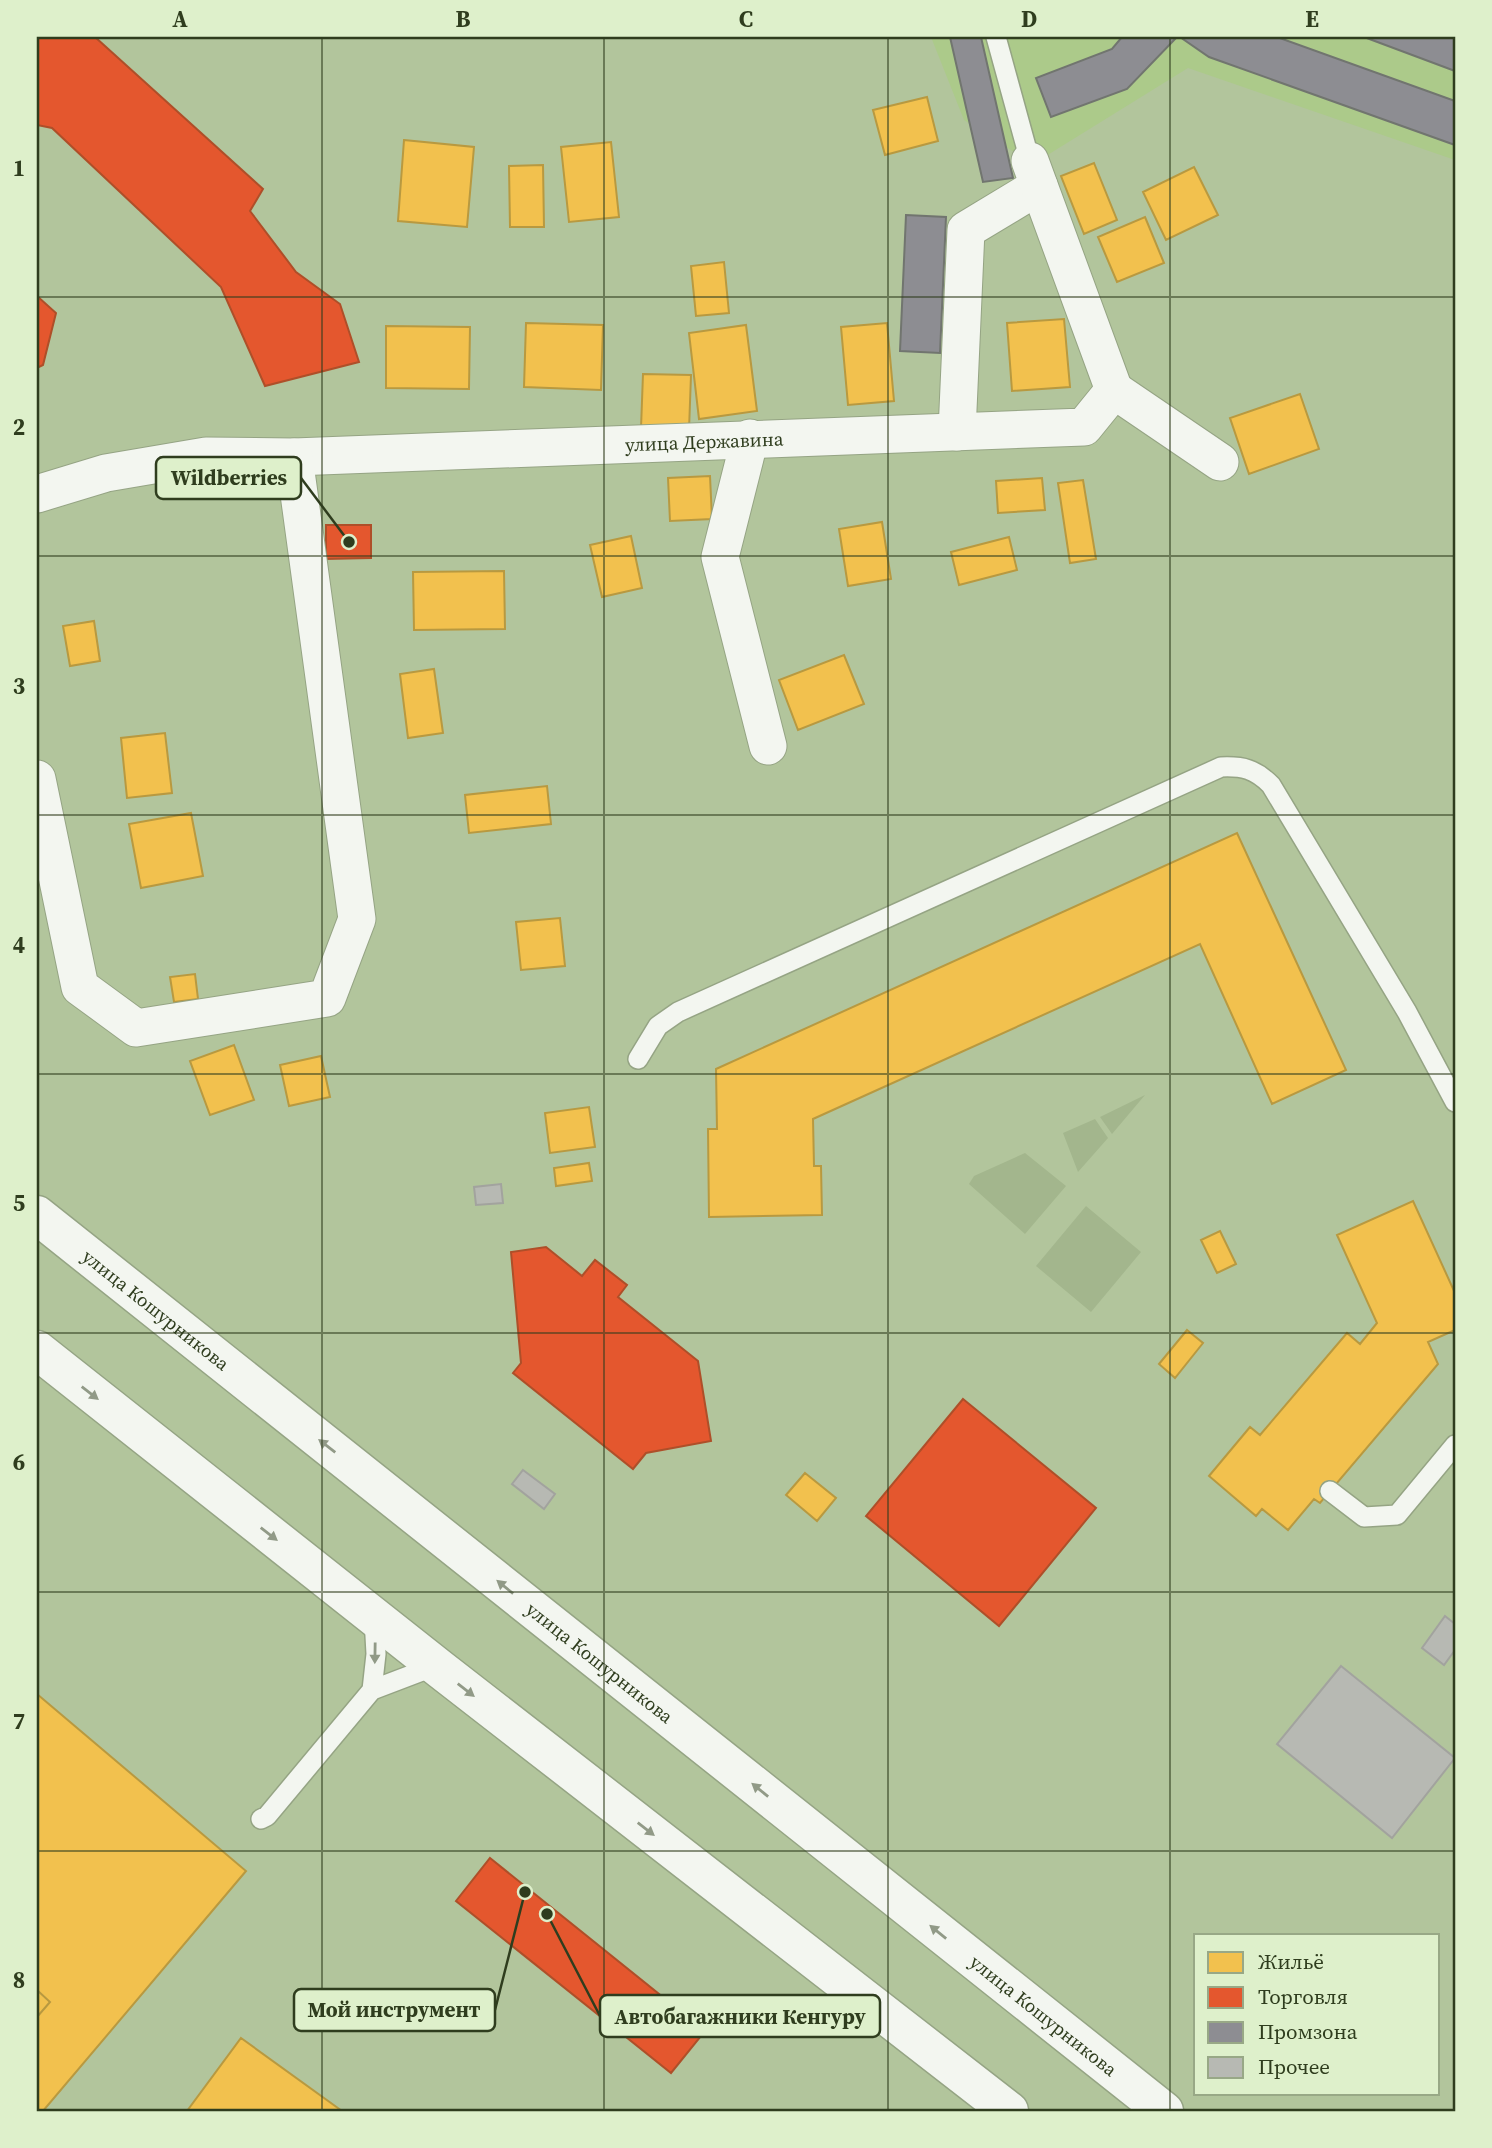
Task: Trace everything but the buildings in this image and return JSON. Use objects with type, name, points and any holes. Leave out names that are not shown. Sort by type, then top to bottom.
[{"type":"main road","name":"улица Кошурникова","points":[[37,1215],[1164,2111]]},
{"type":"main road","points":[[37,1350],[436,1666],[1009,2111]]},
{"type":"street","points":[[957,432],[966,230],[1035,174],[1114,390],[1220,462]]},
{"type":"street","name":"улица Державина","points":[[37,494],[106,473],[206,456],[294,457],[1084,427],[1114,390]]},
{"type":"street","points":[[750,438],[720,557],[768,746]]},
{"type":"street","points":[[37,779],[80,987],[136,1028],[327,998],[358,919],[294,457]]},
{"type":"lane","points":[[996,37],[1035,174]]},
{"type":"lane","points":[[638,1059],[658,1026],[678,1012],[1221,767],[1241,766],[1258,772],[1271,785],[1407,1012],[1455,1102]]},
{"type":"lane","points":[[1330,1491],[1364,1517],[1397,1515],[1455,1445]]},
{"type":"lane","points":[[372,1690],[376,1654],[374,1617]]},
{"type":"lane","points":[[261,1819],[267,1816],[372,1690],[436,1666]]},
{"type":"shaded area","points":[[931,37],[1455,37],[1455,160],[1188,68],[1033,164],[964,120]]},
{"type":"shaded area","points":[[1145,1095],[1112,1134],[1100,1117]]},
{"type":"shaded area","points":[[1095,1119],[1108,1138],[1078,1172],[1063,1133]]},
{"type":"shaded area","points":[[1025,1153],[1066,1186],[1025,1234],[969,1184],[974,1176]]},
{"type":"shaded area","points":[[1086,1206],[1141,1252],[1091,1312],[1036,1266]]},
{"type":"place","name":"Wildberries","points":[[349,542]]},
{"type":"place","name":"Мой инструмент","points":[[525,1892]]},
{"type":"place","name":"Автобагажники Кенгуру","points":[[547,1914]]}]
